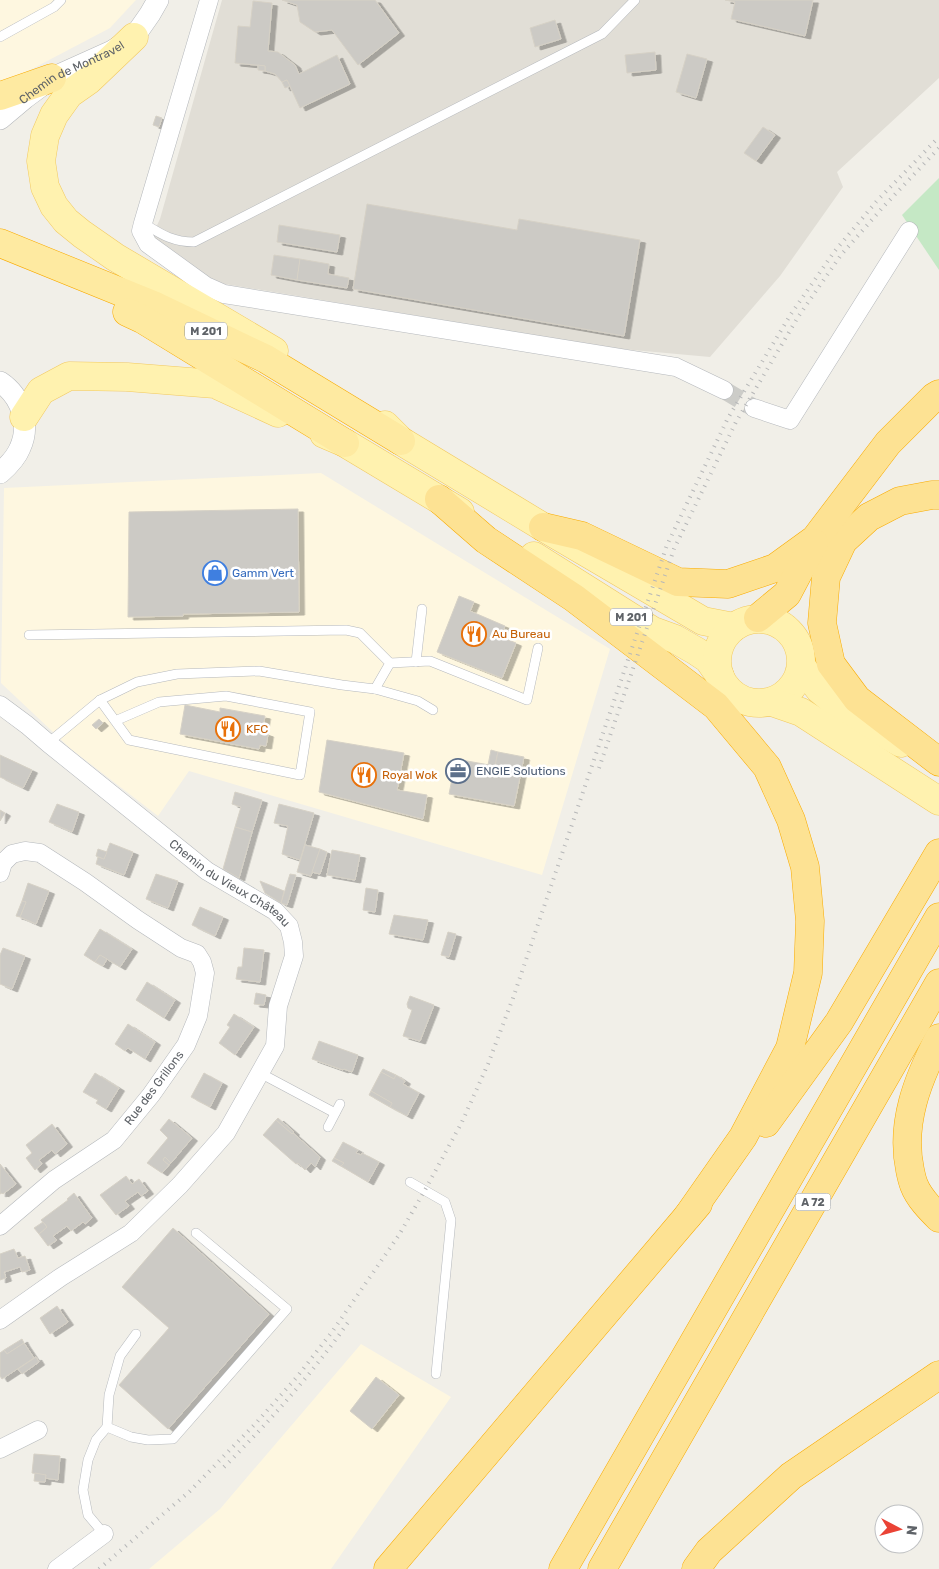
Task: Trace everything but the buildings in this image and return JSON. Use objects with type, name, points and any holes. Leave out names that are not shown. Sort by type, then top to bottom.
[{"type":"highway","points":[[0,96],[52,78]]},
{"type":"highway","name":"M 201","points":[[0,243],[153,305],[266,359],[401,441]]},
{"type":"highway","name":"M 201","points":[[0,254],[61,280],[142,319],[345,443]]},
{"type":"highway","points":[[746,623],[787,594],[815,539],[888,443],[939,394]]},
{"type":"highway","points":[[939,496],[932,495],[900,501],[868,517],[843,541],[826,577],[822,623],[831,664],[857,699],[939,764]]},
{"type":"highway","points":[[439,500],[486,540],[574,598],[716,706],[766,767],[791,820],[805,867],[810,921],[808,974],[790,1048],[743,1136],[687,1217]]},
{"type":"highway","points":[[543,527],[582,536],[678,582],[720,584],[728,584],[775,568],[815,539]]},
{"type":"highway","points":[[388,1569],[752,1143],[839,1022],[939,853]]},
{"type":"highway","name":"A 72","points":[[563,1569],[939,917]]},
{"type":"highway","name":"A 72","points":[[602,1569],[939,983]]},
{"type":"highway","points":[[939,1038],[917,1086],[908,1123],[907,1156],[914,1185],[927,1206],[939,1218]]},
{"type":"highway","points":[[696,1569],[709,1550],[791,1476],[939,1375]]},
{"type":"main road","points":[[134,37],[89,80],[69,94],[54,115],[45,136],[41,161],[45,187],[54,206],[66,221],[115,257],[364,405],[401,441]]},
{"type":"main road","points":[[24,416],[41,391],[69,376],[137,378],[215,384],[345,443]]},
{"type":"main road","name":"M 201","points":[[401,441],[543,527],[703,620],[746,623]]},
{"type":"main road","name":"M 201","points":[[345,443],[653,631],[696,651],[708,659],[720,676]]},
{"type":"main road","points":[[772,702],[791,690],[799,677],[802,667],[800,646],[792,633],[783,625],[769,619],[746,623],[724,638],[720,646],[717,661],[720,676],[728,689],[739,698],[748,702],[772,702],[801,712],[939,801]]},
{"type":"main road","points":[[802,667],[818,689],[850,714],[939,764]]},
{"type":"street","name":"Chemin de Montravel","points":[[0,119],[52,78],[112,51],[134,37],[158,0]]},
{"type":"street","points":[[209,0],[143,223],[141,231],[148,244],[206,286],[224,294],[676,367],[724,390]]},
{"type":"street","points":[[754,408],[790,420],[909,231]]},
{"type":"street","points":[[0,382],[7,386],[18,400],[24,416],[24,433],[20,448],[12,462],[0,472]]},
{"type":"street","name":"Chemin du Vieux Château","points":[[0,705],[206,871],[275,911],[289,926],[294,956],[278,1006],[275,1046],[226,1133],[180,1185],[131,1233],[61,1277],[0,1320]]},
{"type":"street","name":"Rue des Grillons","points":[[0,873],[3,863],[12,854],[25,851],[40,852],[145,925],[181,948],[197,954],[202,962],[205,973],[198,1016],[186,1045],[151,1095],[114,1140],[54,1180],[0,1226]]},
{"type":"street","points":[[0,1448],[38,1430]]},
{"type":"street","points":[[57,1569],[104,1534]]},
{"type":"lane","points":[[0,38],[54,7],[62,0]]},
{"type":"lane","points":[[143,223],[165,237],[181,242],[194,242],[602,34],[635,0]]},
{"type":"lane","points":[[416,662],[422,609]]},
{"type":"lane","points":[[29,635],[346,630],[360,633],[390,663],[430,661],[526,700],[538,648]]},
{"type":"lane","points":[[375,689],[390,663]]},
{"type":"lane","points":[[48,743],[100,700],[137,682],[177,674],[259,672],[375,689],[418,701],[434,710]]},
{"type":"lane","points":[[100,700],[115,721],[129,740],[300,775],[310,712],[226,696],[159,702],[115,721]]},
{"type":"lane","points":[[260,1073],[335,1113]]},
{"type":"lane","points":[[328,1127],[340,1104]]},
{"type":"lane","points":[[410,1182],[445,1202],[451,1220],[436,1374]]},
{"type":"lane","points":[[107,1427],[131,1437],[148,1440],[174,1439],[288,1309],[196,1233]]},
{"type":"lane","points":[[104,1534],[88,1515],[83,1490],[88,1460],[96,1440],[107,1427],[109,1395],[120,1356],[136,1334]]},
{"type":"shaded area","points":[[0,0],[136,0],[110,28],[11,80],[0,83]]},
{"type":"shaded area","points":[[222,0],[939,0],[939,78],[837,172],[843,187],[780,276],[710,357],[611,348],[207,281],[152,236],[160,219]]},
{"type":"shaded area","points":[[321,473],[610,649],[542,875],[189,771],[158,816],[71,749],[1,683],[4,488]]},
{"type":"shaded area","points":[[361,1344],[451,1397],[331,1569],[149,1569],[220,1509]]},
{"type":"green space","points":[[939,178],[939,270],[902,215]]},
{"type":"tunnel","points":[[724,390],[754,408]]},
{"type":"railway","points":[[99,1569],[190,1491],[256,1423],[296,1378],[332,1332],[399,1235],[462,1122],[488,1064],[513,998],[667,545],[728,418],[791,314],[834,252],[876,202],[939,137]]},
{"type":"railway","points":[[599,768],[674,549],[736,422],[798,317],[841,255],[939,148]]},
{"type":"railway","points":[[224,1467],[290,1397],[349,1321]]},
{"type":"place","name":"Gamm Vert","points":[[215,573]]},
{"type":"place","name":"Au Bureau","points":[[474,634]]},
{"type":"place","name":"KFC","points":[[228,729]]},
{"type":"place","name":"ENGIE Solutions","points":[[458,771]]},
{"type":"place","name":"Royal Wok","points":[[364,775]]}]
